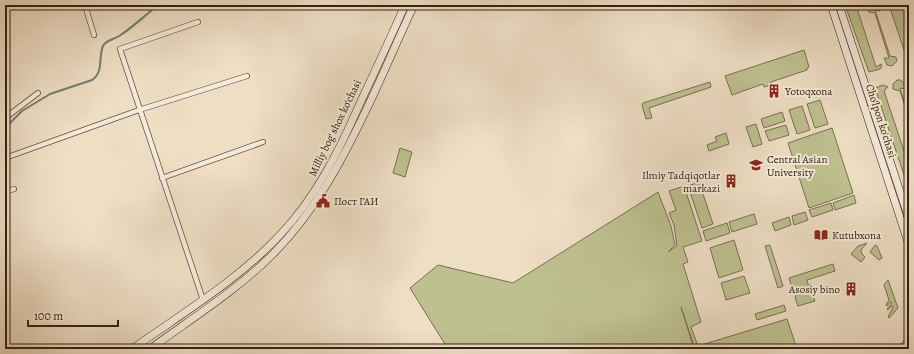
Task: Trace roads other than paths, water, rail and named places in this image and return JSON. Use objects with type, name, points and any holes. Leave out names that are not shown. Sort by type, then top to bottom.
[{"type":"main road","name":"Milliy bog‘ shox ko‘chasi","points":[[132,349],[240,273],[293,221],[316,190],[332,162],[405,5]]},
{"type":"main road","name":"Milliy bog‘ shox ko‘chasi","points":[[150,349],[244,280],[273,254],[312,209],[330,181],[345,153],[414,5]]},
{"type":"main road","name":"Cho'lpon ko'chasi","points":[[831,5],[909,245]]},
{"type":"main road","name":"Cho'lpon ko'chasi","points":[[839,5],[909,219]]},
{"type":"main road","points":[[895,175],[909,208]]},
{"type":"main road","points":[[902,349],[909,341]]},
{"type":"street","points":[[84,5],[94,35]]},
{"type":"street","points":[[198,22],[120,49],[203,300]]},
{"type":"street","points":[[5,158],[139,110],[247,76]]},
{"type":"street","points":[[6,116],[38,93]]},
{"type":"street","points":[[5,101],[6,116]]},
{"type":"street","points":[[162,178],[263,142]]},
{"type":"street","points":[[5,192],[14,189]]},
{"type":"waterway","points":[[5,128],[22,111],[50,94],[92,80],[96,77],[104,44],[131,28],[151,11],[154,5]]},
{"type":"place","name":"Yotoqxona","points":[[774,91]]},
{"type":"place","name":"Central Asian University","points":[[756,165]]},
{"type":"place","name":"Ilmiy Tadqiqotlar markazi","points":[[731,181]]},
{"type":"place","name":"Пост ГАИ","points":[[323,201]]},
{"type":"place","name":"Kutubxona","points":[[821,235]]},
{"type":"place","name":"Asosiy bino","points":[[851,289]]}]
